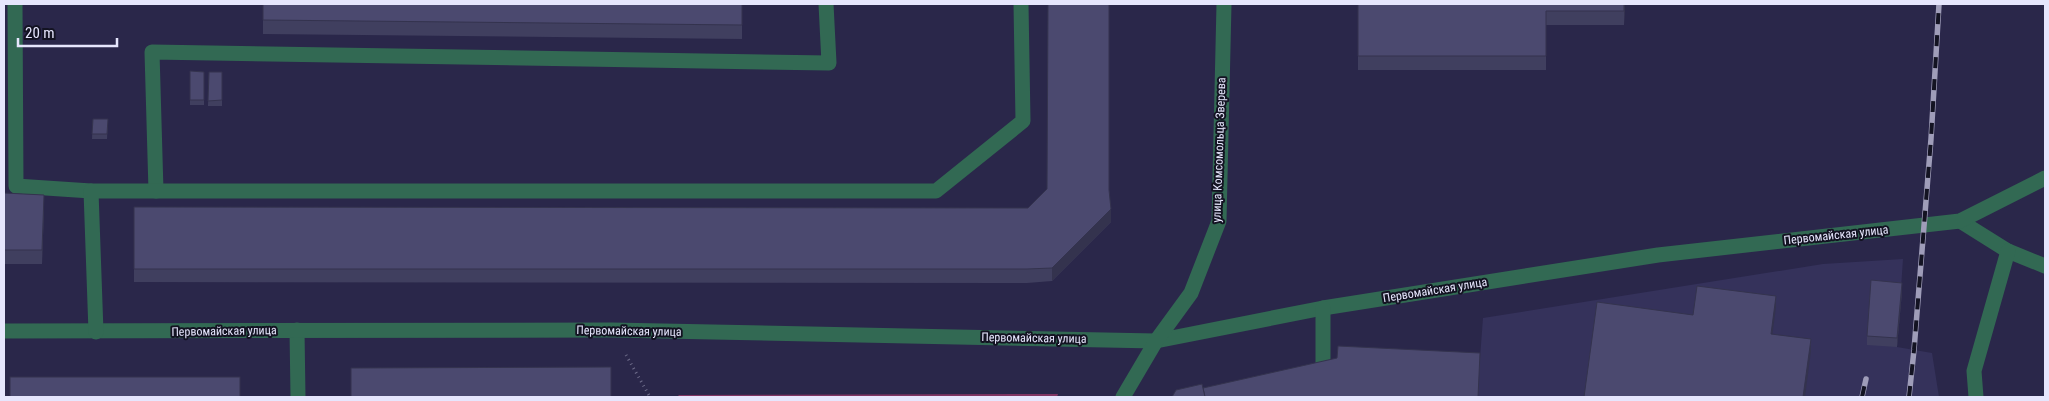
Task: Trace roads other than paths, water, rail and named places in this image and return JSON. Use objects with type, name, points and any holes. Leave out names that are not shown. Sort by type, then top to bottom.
[{"type":"street","points":[[15,4],[16,186],[91,191],[936,191],[1023,121],[1021,4]]},
{"type":"street","points":[[156,191],[152,52],[829,63],[826,4]]},
{"type":"street","name":"улица Комсомольца Зверева","points":[[1123,397],[1156,341],[1191,293],[1220,222],[1224,4]]},
{"type":"street","name":"Первомайская улица","points":[[4,331],[612,330],[1156,341],[1323,308],[1658,255],[1960,220],[2045,178]]},
{"type":"street","points":[[91,191],[96,332]]},
{"type":"street","points":[[1960,220],[2008,251],[2045,266]]},
{"type":"street","points":[[1976,397],[1974,371],[2008,251]]},
{"type":"street","points":[[1323,308],[1323,366]]},
{"type":"street","points":[[297,330],[298,397]]},
{"type":"railway","points":[[1909,397],[1931,139],[1939,4]]},
{"type":"railway","points":[[1862,397],[1866,379]]}]
